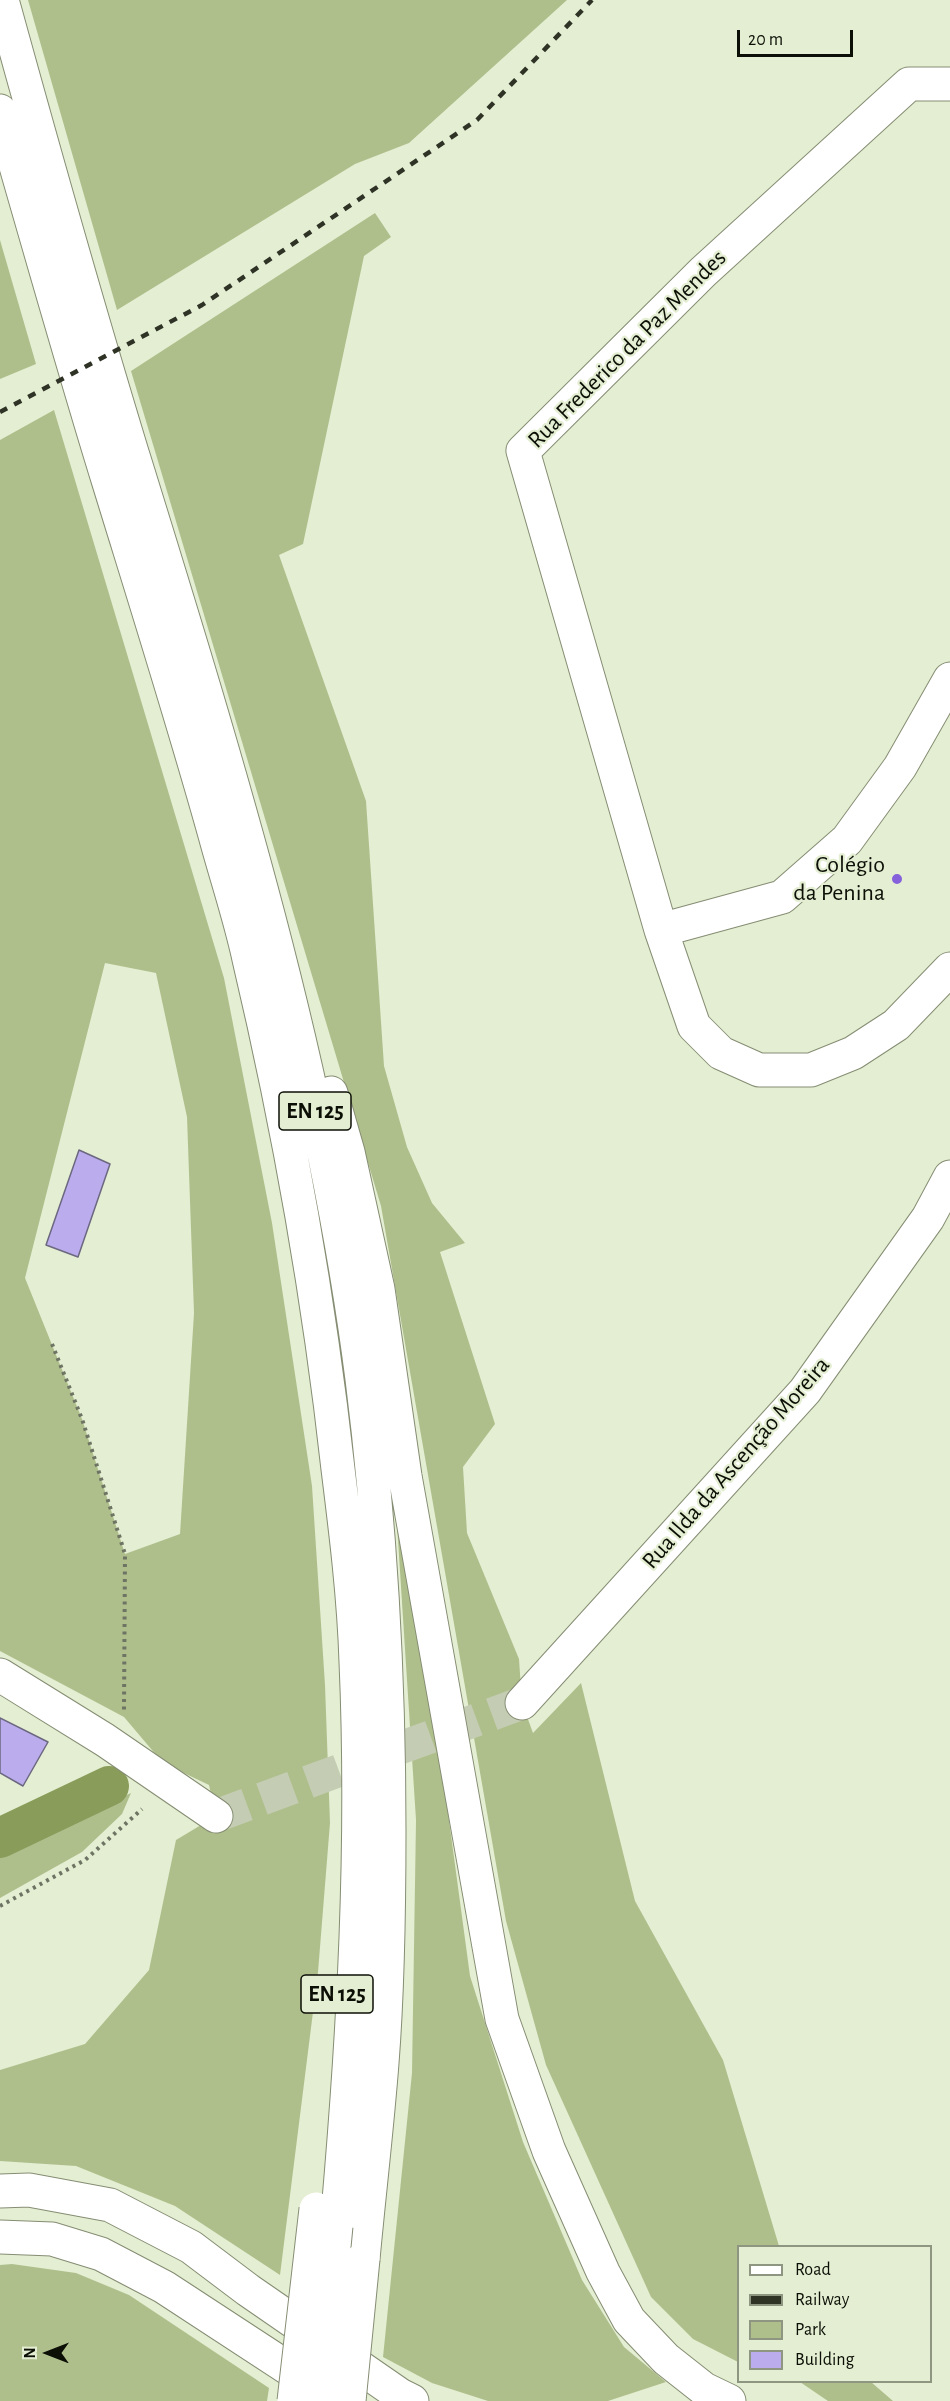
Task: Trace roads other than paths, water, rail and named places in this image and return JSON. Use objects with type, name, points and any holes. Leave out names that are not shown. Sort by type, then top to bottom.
[{"type":"main road","name":"EN 125","points":[[2,0],[50,174],[249,840],[302,1047],[336,1215],[362,1379],[382,1580],[389,1735],[389,1900],[382,2059],[349,2401]]},
{"type":"main road","name":"Rua Frederico da Paz Mendes","points":[[950,84],[909,84],[703,272],[523,451],[661,930],[694,1026],[721,1053],[759,1070],[811,1070],[853,1053],[896,1025],[950,969]]},
{"type":"main road","name":"EN 125","points":[[0,111],[108,479],[182,717],[248,954],[284,1116],[308,1244],[327,1370],[343,1507],[356,1659],[358,1779],[355,1982],[348,2098],[294,2401]]},
{"type":"main road","points":[[661,930],[782,897],[847,840],[900,767],[950,679]]},
{"type":"main road","points":[[249,840],[300,980],[348,1152],[378,1289],[405,1476],[502,2019],[549,2151],[603,2272],[629,2320],[666,2359],[704,2389],[729,2401]]},
{"type":"main road","name":"Rua Ilda da Ascenção Moreira","points":[[522,1703],[805,1391],[928,1218],[950,1177]]},
{"type":"main road","points":[[0,1675],[105,1740],[216,1816]]},
{"type":"main road","points":[[0,2191],[28,2190],[110,2205],[191,2247],[305,2329],[412,2401]]},
{"type":"main road","name":"EN 125","points":[[319,2401],[327,2210]]},
{"type":"main road","points":[[0,2237],[52,2239],[101,2254],[164,2287],[339,2401]]},
{"type":"waterway","points":[[0,1838],[109,1786]]},
{"type":"tunnel","points":[[216,1816],[522,1703]]},
{"type":"railway","points":[[0,412],[202,305],[477,120],[592,0]]},
{"type":"place","name":"Colégio da Penina","points":[[897,879]]}]
